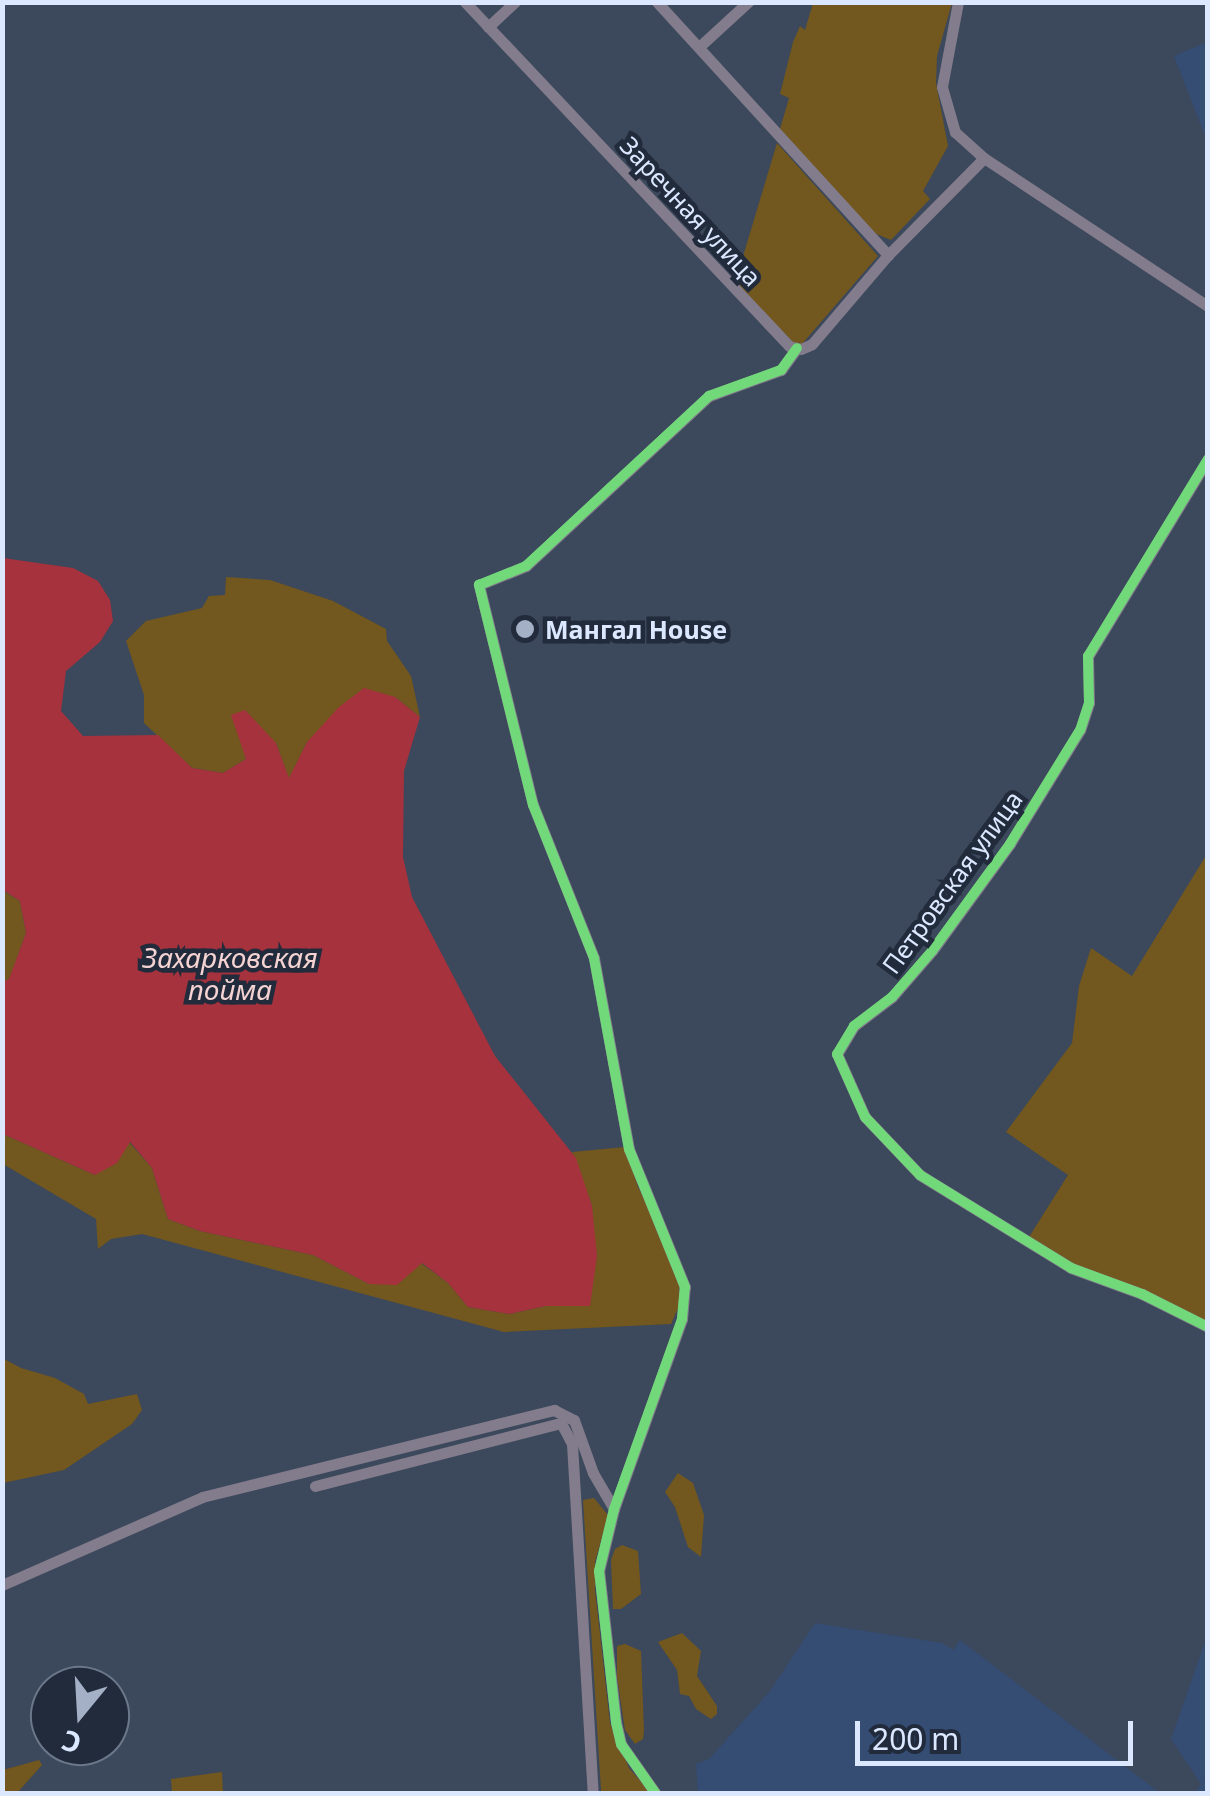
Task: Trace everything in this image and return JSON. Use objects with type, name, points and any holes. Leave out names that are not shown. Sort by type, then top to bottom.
[{"type":"street","name":"Заречная улица","points":[[465,2],[726,281],[789,346],[797,348]]},
{"type":"street","points":[[488,27],[515,2]]},
{"type":"street","points":[[657,2],[888,255]]},
{"type":"street","points":[[699,47],[748,2]]},
{"type":"street","points":[[958,2],[944,60],[944,104],[955,132],[984,158],[1208,306]]},
{"type":"street","points":[[656,1794],[621,1744],[599,1585],[601,1555],[614,1509],[682,1320],[685,1287],[629,1150],[594,958],[533,805],[480,584],[526,566],[710,396],[781,370],[797,348],[812,344],[888,255],[984,158]]},
{"type":"street","name":"Петровская улица","points":[[1208,459],[1088,656],[1089,703],[1080,730],[1010,844],[924,962],[892,997],[854,1026],[837,1054],[865,1118],[920,1176],[1071,1268],[1142,1294],[1208,1327]]},
{"type":"street","points":[[2,1585],[202,1497],[554,1410],[574,1420],[593,1472],[614,1509]]},
{"type":"street","points":[[315,1486],[554,1423],[566,1430],[573,1473],[594,1794]]},
{"type":"street","points":[[573,1473],[593,1472]]},
{"type":"shaded area","points":[[813,3],[952,3],[937,56],[936,83],[948,146],[923,191],[930,199],[891,240],[874,233],[780,129],[789,98],[780,94],[793,42],[800,26],[805,30]]},
{"type":"shaded area","points":[[1207,42],[1207,141],[1174,56]]},
{"type":"shaded area","points":[[777,143],[878,256],[802,344],[794,343],[735,283]]},
{"type":"shaded area","points":[[226,577],[270,580],[333,601],[386,629],[387,641],[411,676],[420,717],[395,697],[307,742],[289,779],[276,743],[242,744],[246,759],[223,773],[192,768],[144,723],[144,695],[126,641],[146,621],[202,608],[209,596],[225,595]]},
{"type":"shaded area","points":[[1207,854],[1207,1322],[1081,1270],[1029,1237],[1068,1175],[1006,1132],[1072,1043],[1079,986],[1091,948],[1132,976]]},
{"type":"shaded area","points":[[2,890],[20,901],[26,933],[9,980],[3,982]]},
{"type":"shaded area","points":[[3,1134],[95,1175],[129,1142],[152,1168],[168,1219],[200,1231],[313,1255],[369,1284],[421,1263],[448,1283],[468,1307],[509,1314],[546,1306],[590,1306],[592,1206],[572,1152],[625,1147],[638,1187],[669,1249],[679,1285],[679,1306],[671,1324],[504,1332],[142,1234],[111,1239],[98,1249],[96,1219],[3,1164]]},
{"type":"shaded area","points":[[2,1358],[55,1378],[84,1394],[88,1404],[137,1394],[142,1410],[132,1424],[64,1470],[3,1483]]},
{"type":"shaded area","points":[[678,1473],[693,1483],[704,1515],[701,1557],[688,1547],[675,1507],[665,1492]]},
{"type":"shaded area","points":[[594,1498],[608,1515],[595,1562],[595,1590],[610,1723],[629,1768],[651,1793],[601,1790],[583,1500]]},
{"type":"shaded area","points":[[622,1545],[638,1551],[641,1594],[621,1609],[613,1609],[611,1560],[615,1549]]},
{"type":"shaded area","points":[[815,1623],[942,1643],[953,1650],[960,1640],[1160,1793],[698,1793],[696,1764],[709,1759],[770,1691]]},
{"type":"shaded area","points":[[682,1633],[701,1651],[697,1676],[717,1706],[717,1714],[711,1719],[696,1709],[689,1696],[680,1694],[677,1670],[658,1642]]},
{"type":"shaded area","points":[[1207,1636],[1207,1793],[1195,1793],[1201,1784],[1171,1739]]},
{"type":"shaded area","points":[[625,1644],[641,1651],[644,1731],[643,1739],[635,1744],[625,1730],[617,1677],[617,1646]]},
{"type":"shaded area","points":[[30,1762],[30,1766],[41,1766],[17,1793],[3,1793],[3,1770]]},
{"type":"shaded area","points":[[222,1772],[223,1793],[172,1793],[171,1779]]},
{"type":"water","name":"Захарковская пойма","points":[[3,558],[73,568],[98,581],[110,600],[113,621],[100,642],[66,671],[61,711],[83,736],[158,735],[192,768],[223,773],[246,759],[231,715],[245,710],[276,743],[289,778],[307,742],[339,707],[364,688],[395,697],[420,717],[404,771],[403,857],[412,897],[495,1056],[576,1158],[592,1206],[597,1256],[590,1306],[546,1306],[509,1314],[468,1307],[448,1283],[422,1263],[397,1285],[369,1284],[313,1255],[200,1231],[168,1219],[152,1168],[130,1142],[117,1163],[95,1175],[3,1134],[3,982],[9,979],[26,933],[20,901],[3,890]]},
{"type":"cycle path","points":[[656,1794],[621,1744],[599,1571],[614,1509],[682,1319],[685,1287],[629,1149],[594,958],[533,805],[479,585],[526,566],[709,396],[781,370],[797,348]]},
{"type":"cycle path","points":[[1208,459],[1088,656],[1089,703],[1080,730],[1010,844],[932,951],[892,997],[854,1026],[837,1054],[865,1117],[920,1175],[1071,1268],[1142,1294],[1208,1327]]},
{"type":"place","name":"Мангал House","points":[[525,629]]}]
